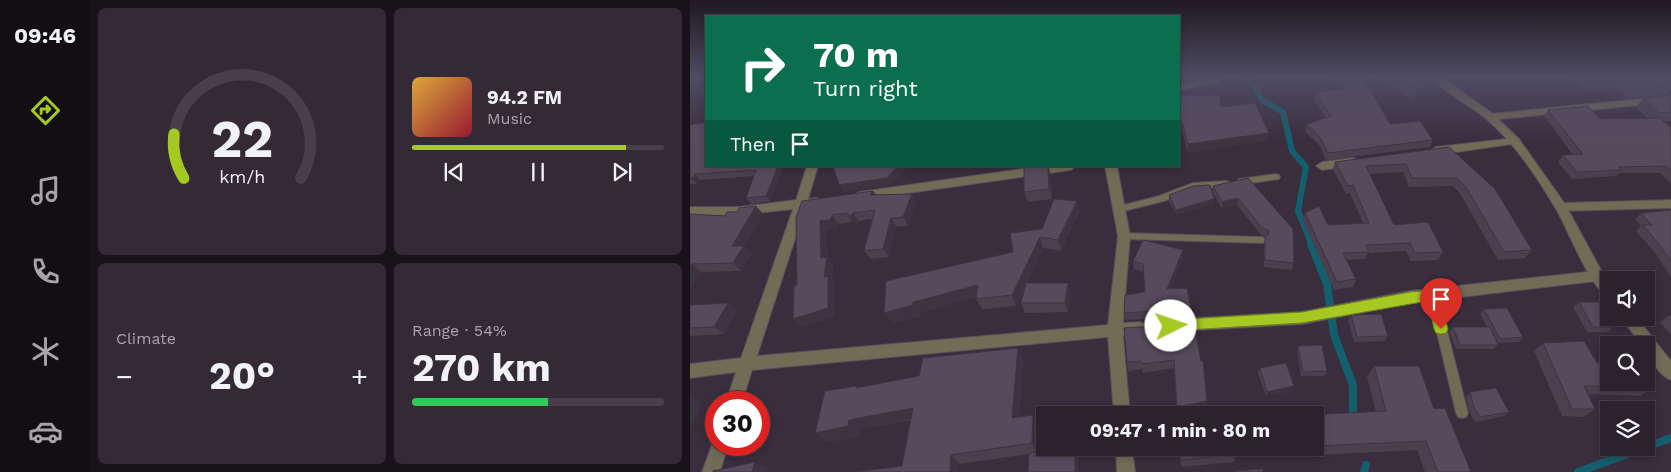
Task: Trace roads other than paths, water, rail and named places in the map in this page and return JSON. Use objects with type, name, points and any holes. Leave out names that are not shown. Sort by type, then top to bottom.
[{"type":"street","points":[[1465,98],[1490,117],[1515,141],[1561,207],[1600,280]]},
{"type":"street","points":[[1490,117],[1671,99]]},
{"type":"street","points":[[1428,152],[1515,141]]},
{"type":"street","points":[[1322,166],[1361,161]]},
{"type":"street","points":[[738,391],[813,167]]},
{"type":"street","points":[[849,198],[1064,167]]},
{"type":"street","points":[[1111,167],[1124,236],[1115,329],[1121,406]]},
{"type":"street","points":[[690,211],[739,211],[830,200]]},
{"type":"street","points":[[1561,207],[1671,204]]},
{"type":"street","points":[[690,371],[1115,329],[1302,318],[1410,297],[1597,276]]},
{"type":"street","points":[[1635,326],[1671,373]]},
{"type":"street","points":[[711,472],[716,456]]},
{"type":"street","points":[[1125,456],[1126,472]]},
{"type":"lane","points":[[1120,209],[1161,199],[1193,186],[1214,186],[1276,177]]},
{"type":"lane","points":[[1124,236],[1262,240]]},
{"type":"lane","points":[[1432,295],[1462,413]]},
{"type":"waterway","points":[[1261,98],[1283,112],[1292,151],[1306,167],[1298,211],[1312,245]]},
{"type":"waterway","points":[[1311,244],[1327,284],[1334,335],[1353,385],[1353,412]]},
{"type":"waterway","points":[[1578,472],[1671,438]]},
{"type":"waterway","points":[[1364,472],[1366,465]]}]
